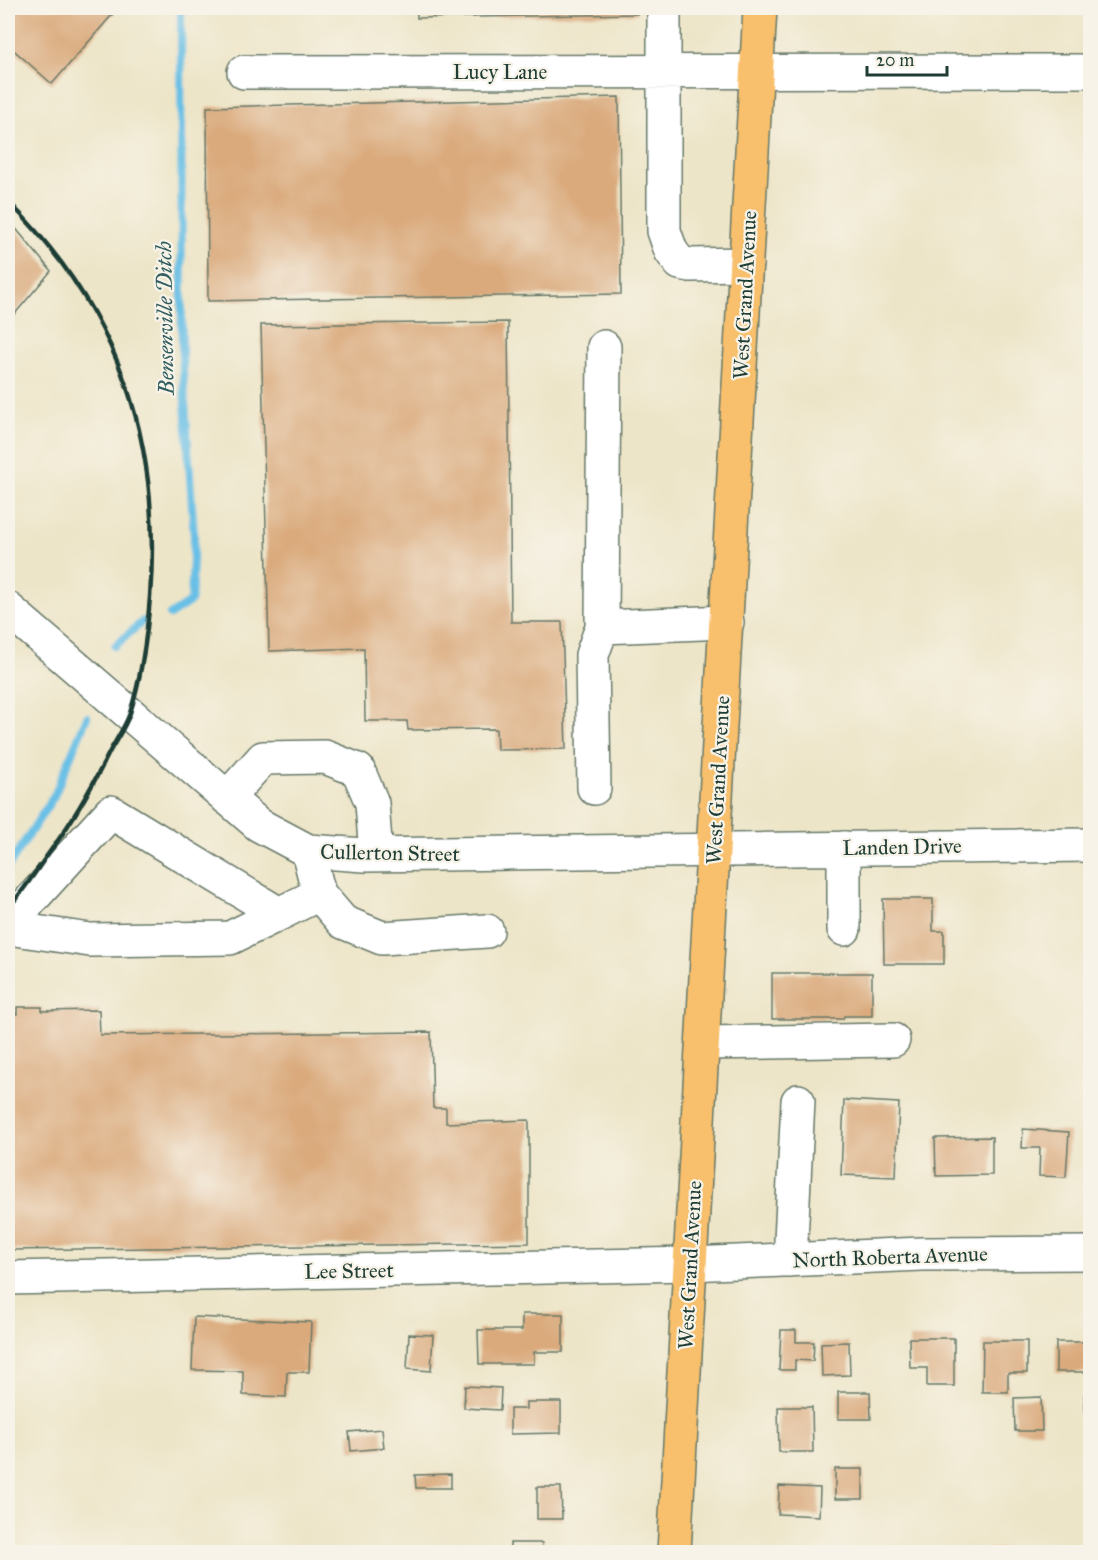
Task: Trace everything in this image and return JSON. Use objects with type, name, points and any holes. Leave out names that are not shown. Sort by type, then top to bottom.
[{"type":"main road","name":"West Grand Avenue","points":[[674,1552],[760,8]]},
{"type":"street","points":[[664,8],[664,231],[671,251],[680,263],[690,265],[746,264]]},
{"type":"street","name":"Lucy Lane","points":[[244,72],[1090,71]]},
{"type":"street","points":[[594,788],[592,655],[602,627],[604,347]]},
{"type":"street","name":"Cullerton Street","points":[[8,609],[259,825],[308,851],[376,855],[714,849]]},
{"type":"street","points":[[602,627],[727,622]]},
{"type":"street","points":[[227,798],[263,758],[325,757],[358,770],[372,803],[376,855]]},
{"type":"street","points":[[8,926],[111,812],[279,914]]},
{"type":"street","name":"Landen Drive","points":[[714,849],[1090,844]]},
{"type":"street","points":[[844,848],[844,929]]},
{"type":"street","points":[[308,851],[319,894],[343,922],[382,938],[487,931]]},
{"type":"street","points":[[8,926],[90,940],[230,938],[319,894]]},
{"type":"street","points":[[703,1043],[893,1040]]},
{"type":"street","points":[[790,1260],[798,1101]]},
{"type":"street","name":"North Roberta Avenue","points":[[690,1264],[922,1254],[1090,1253]]},
{"type":"street","name":"Lee Street","points":[[8,1278],[690,1264]]},
{"type":"building","points":[[8,8],[118,8],[52,84],[8,45]]},
{"type":"building","points":[[417,8],[636,8],[637,14],[417,18]]},
{"type":"building","points":[[619,97],[621,294],[208,301],[207,107]]},
{"type":"building","points":[[8,219],[51,271],[8,322]]},
{"type":"building","points":[[508,322],[511,622],[562,622],[566,749],[497,750],[496,729],[408,730],[407,721],[365,721],[364,648],[269,651],[261,325]]},
{"type":"building","points":[[883,899],[933,899],[933,931],[944,931],[944,964],[884,964]]},
{"type":"building","points":[[772,973],[872,973],[872,1016],[844,1016],[843,1019],[772,1019]]},
{"type":"building","points":[[17,1007],[42,1007],[42,1011],[99,1010],[100,1035],[431,1032],[433,1108],[446,1108],[446,1123],[529,1120],[529,1243],[8,1250],[8,1014],[17,1014]]},
{"type":"building","points":[[844,1100],[899,1103],[896,1177],[841,1175]]},
{"type":"building","points":[[1023,1129],[1069,1132],[1066,1177],[1039,1176],[1040,1148],[1022,1148]]},
{"type":"building","points":[[992,1137],[992,1175],[936,1176],[935,1138]]},
{"type":"building","points":[[522,1314],[563,1314],[563,1352],[534,1352],[534,1364],[479,1364],[478,1330],[522,1330]]},
{"type":"building","points":[[194,1317],[311,1322],[309,1372],[287,1372],[286,1397],[243,1395],[243,1371],[192,1370]]},
{"type":"building","points":[[781,1330],[796,1330],[796,1342],[814,1342],[813,1361],[795,1360],[795,1370],[779,1370]]},
{"type":"building","points":[[409,1334],[433,1335],[431,1371],[407,1369]]},
{"type":"building","points":[[909,1338],[954,1338],[954,1386],[927,1386],[927,1368],[910,1368]]},
{"type":"building","points":[[983,1341],[1027,1341],[1027,1373],[1008,1373],[1008,1392],[982,1392]]},
{"type":"building","points":[[849,1342],[850,1375],[822,1376],[821,1343]]},
{"type":"building","points":[[1056,1342],[1090,1342],[1090,1372],[1056,1372]]},
{"type":"building","points":[[465,1386],[501,1388],[500,1410],[464,1408]]},
{"type":"building","points":[[838,1392],[870,1392],[871,1419],[838,1419]]},
{"type":"building","points":[[1084,1395],[1090,1395],[1090,1426],[1085,1426]]},
{"type":"building","points":[[1041,1397],[1042,1431],[1015,1431],[1014,1398]]},
{"type":"building","points":[[526,1402],[561,1402],[561,1433],[510,1434],[510,1409],[526,1409]]},
{"type":"building","points":[[778,1407],[812,1407],[813,1452],[779,1452]]},
{"type":"building","points":[[382,1429],[384,1448],[351,1451],[349,1432]]},
{"type":"building","points":[[835,1469],[863,1469],[863,1499],[835,1499]]},
{"type":"building","points":[[451,1474],[451,1488],[416,1488],[415,1475]]},
{"type":"building","points":[[779,1486],[820,1488],[819,1516],[778,1514]]},
{"type":"building","points":[[537,1487],[561,1487],[562,1519],[537,1519]]},
{"type":"building","points":[[510,1543],[542,1543],[543,1549],[565,1549],[565,1552],[510,1552]]},
{"type":"building","points":[[1064,1547],[1090,1547],[1090,1552],[1064,1552]]},
{"type":"building","points":[[989,1549],[1033,1549],[1033,1552],[989,1552]]},
{"type":"waterway","name":"Bensenville Ditch","points":[[170,615],[191,601],[194,536],[182,357],[181,8]]},
{"type":"waterway","name":"Bensenville Ditch","points":[[115,646],[143,621]]},
{"type":"waterway","name":"Bensenville Ditch","points":[[8,867],[54,796],[87,717]]},
{"type":"railway","points":[[8,201],[46,243],[79,288],[105,334],[125,382],[140,432],[148,485],[152,540],[146,641],[138,684],[128,718],[76,813],[8,908]]}]
